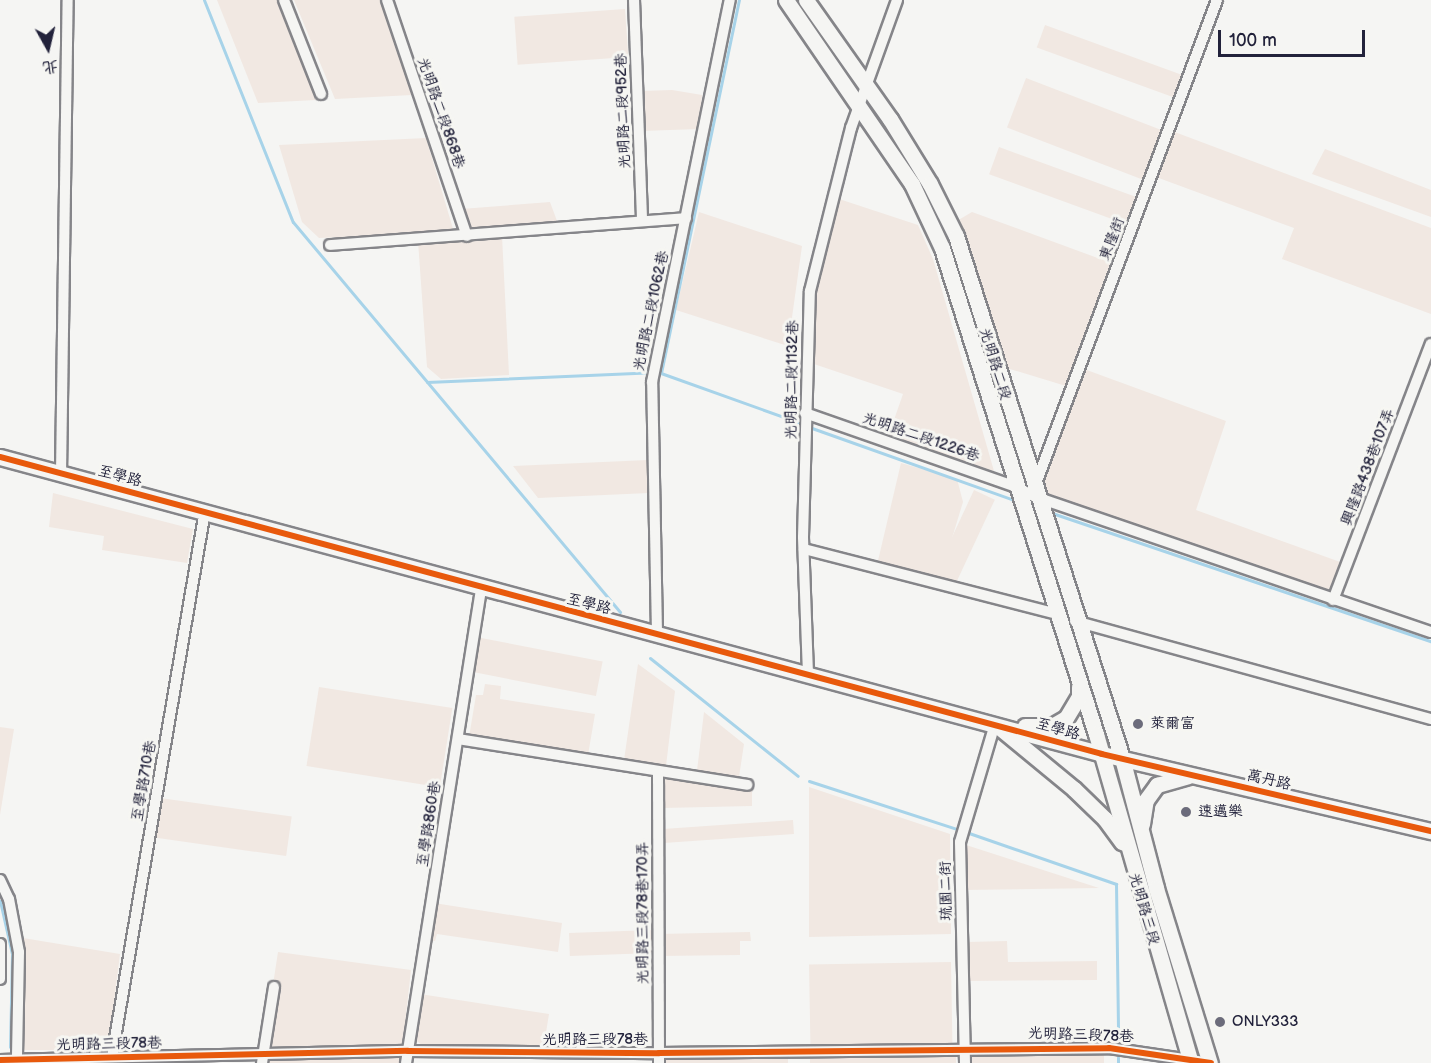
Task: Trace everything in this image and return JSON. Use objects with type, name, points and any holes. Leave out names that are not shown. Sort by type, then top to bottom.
[{"type":"street","points":[[61,474],[68,0]]},
{"type":"street","points":[[284,0],[321,94]]},
{"type":"street","name":"光明路二段868巷","points":[[387,0],[467,236]]},
{"type":"street","name":"光明路二段952巷","points":[[634,0],[642,220]]},
{"type":"street","name":"光明路二段1062巷","points":[[657,633],[652,382],[730,0]]},
{"type":"street","name":"光明路二段","points":[[786,0],[862,94],[930,184],[956,236],[1028,491],[1057,614],[1102,754]]},
{"type":"street","name":"光明路二段","points":[[806,0],[912,184],[942,248],[1122,758]]},
{"type":"street","name":"光明路二段1132巷","points":[[808,674],[804,549],[805,413],[810,291],[834,184],[862,94],[897,0]]},
{"type":"street","name":"東隆街","points":[[1028,491],[1217,0]]},
{"type":"street","points":[[330,245],[686,218]]},
{"type":"street","name":"興隆路438巷107弄","points":[[1332,600],[1431,344]]},
{"type":"street","name":"光明路二段1226巷","points":[[805,413],[1332,600],[1431,632]]},
{"type":"street","name":"至學路","points":[[0,457],[205,511],[481,589],[657,633],[1102,754]]},
{"type":"street","name":"至學路710巷","points":[[112,1056],[205,511]]},
{"type":"street","points":[[804,549],[1057,614]]},
{"type":"street","name":"至學路860巷","points":[[406,1063],[481,589]]},
{"type":"street","points":[[1075,621],[1431,719]]},
{"type":"street","points":[[995,724],[1052,726],[1074,706],[1079,683]]},
{"type":"street","points":[[995,724],[1097,812],[1127,850]]},
{"type":"street","name":"琉園二街","points":[[965,1063],[960,842],[995,724]]},
{"type":"street","points":[[458,739],[658,774],[747,785]]},
{"type":"street","name":"萬丹路","points":[[1102,754],[1431,831]]},
{"type":"street","name":"光明路三段","points":[[1102,754],[1127,850],[1190,1061]]},
{"type":"street","name":"光明路三段","points":[[1122,758],[1144,842],[1211,1063]]},
{"type":"street","name":"光明路三段78巷170弄","points":[[658,774],[659,1058]]},
{"type":"street","points":[[1144,842],[1142,819],[1146,800],[1157,785],[1174,777],[1196,775]]},
{"type":"street","points":[[0,880],[9,899],[19,952],[17,1058]]},
{"type":"street","points":[[0,944],[0,979]]},
{"type":"street","points":[[263,1058],[274,987]]},
{"type":"street","name":"光明路三段78巷","points":[[0,1060],[112,1056],[263,1058],[408,1051],[659,1058],[965,1048],[1108,1048],[1211,1063]]},
{"type":"shaded area","points":[[217,0],[277,0],[316,100],[258,103]]},
{"type":"shaded area","points":[[294,0],[380,0],[412,95],[335,99]]},
{"type":"shaded area","points":[[625,9],[628,57],[518,65],[514,17]]},
{"type":"shaded area","points":[[1045,25],[1185,76],[1177,99],[1037,48]]},
{"type":"shaded area","points":[[1026,78],[1161,130],[1142,179],[1007,127]]},
{"type":"shaded area","points":[[672,90],[702,95],[699,129],[641,131],[642,91]]},
{"type":"shaded area","points":[[1172,131],[1431,228],[1431,314],[1282,259],[1294,228],[1156,177]]},
{"type":"shaded area","points":[[426,138],[454,232],[319,238],[302,222],[279,145]]},
{"type":"shaded area","points":[[999,147],[1136,197],[1126,224],[989,174]]},
{"type":"shaded area","points":[[1325,149],[1431,190],[1431,217],[1312,174]]},
{"type":"shaded area","points":[[833,197],[918,225],[933,259],[994,471],[888,437],[903,394],[808,362],[814,292]]},
{"type":"shaded area","points":[[550,202],[557,221],[468,231],[461,209]]},
{"type":"shaded area","points":[[699,212],[802,246],[788,346],[676,310]]},
{"type":"shaded area","points":[[972,212],[1114,264],[1066,386],[1000,366],[986,305],[955,222]]},
{"type":"shaded area","points":[[502,236],[509,375],[441,379],[427,367],[418,241]]},
{"type":"shaded area","points":[[1084,369],[1226,421],[1196,510],[1343,563],[1332,594],[1049,496],[1043,479]]},
{"type":"shaded area","points":[[648,460],[649,493],[538,498],[513,466]]},
{"type":"shaded area","points":[[901,463],[957,479],[963,502],[938,584],[877,565]]},
{"type":"shaded area","points":[[974,490],[995,500],[953,589],[933,579]]},
{"type":"shaded area","points":[[53,493],[193,529],[187,563],[102,550],[104,536],[49,527]]},
{"type":"shaded area","points":[[476,637],[603,662],[596,696],[469,671]]},
{"type":"shaded area","points":[[638,664],[675,691],[666,766],[624,760]]},
{"type":"shaded area","points":[[485,684],[501,686],[500,699],[595,714],[588,755],[469,737],[476,695],[483,695]]},
{"type":"shaded area","points":[[319,687],[452,708],[440,787],[306,766]]},
{"type":"shaded area","points":[[704,712],[744,744],[739,777],[697,771]]},
{"type":"shaded area","points":[[0,727],[14,729],[0,815]]},
{"type":"shaded area","points":[[661,774],[752,788],[752,806],[663,808]]},
{"type":"shaded area","points":[[809,787],[950,834],[951,934],[809,937]]},
{"type":"shaded area","points":[[160,798],[292,817],[286,856],[154,838]]},
{"type":"shaded area","points":[[793,820],[794,834],[660,843],[659,829]]},
{"type":"shaded area","points":[[963,844],[1099,888],[963,890]]},
{"type":"shaded area","points":[[434,903],[562,923],[558,952],[437,934],[435,941],[429,940]]},
{"type":"shaded area","points":[[652,930],[653,953],[570,956],[569,933]]},
{"type":"shaded area","points":[[750,932],[751,941],[740,941],[740,955],[659,956],[659,934]]},
{"type":"shaded area","points":[[23,938],[120,954],[108,1050],[19,1050]]},
{"type":"shaded area","points":[[1007,941],[1008,962],[1097,961],[1097,980],[967,981],[967,942]]},
{"type":"shaded area","points":[[278,952],[411,970],[402,1050],[263,1050]]},
{"type":"shaded area","points":[[951,962],[952,1043],[810,1045],[809,964]]},
{"type":"shaded area","points":[[420,994],[549,1014],[544,1045],[422,1045],[413,1038]]},
{"type":"shaded area","points":[[956,1050],[956,1063],[810,1063],[810,1053]]},
{"type":"shaded area","points":[[1104,1051],[1104,1063],[965,1063],[965,1053]]},
{"type":"shaded area","points":[[663,1055],[788,1055],[788,1063],[663,1063]]},
{"type":"shaded area","points":[[400,1057],[400,1063],[262,1063],[263,1058]]},
{"type":"waterway","points":[[204,0],[293,222],[620,612]]},
{"type":"waterway","points":[[661,373],[739,0]]},
{"type":"waterway","points":[[427,382],[658,372],[803,424]]},
{"type":"waterway","points":[[809,427],[1017,501]]},
{"type":"waterway","points":[[1049,512],[1431,641]]},
{"type":"waterway","points":[[650,658],[798,776]]},
{"type":"waterway","points":[[809,781],[960,830]]},
{"type":"waterway","points":[[966,832],[1116,884],[1118,1033]]},
{"type":"waterway","points":[[0,901],[12,954],[10,1047]]},
{"type":"waterway","points":[[1118,1057],[1118,1063]]},
{"type":"cycle path","points":[[0,457],[1102,754],[1431,831]]},
{"type":"cycle path","points":[[0,1060],[408,1051],[659,1053],[1109,1048],[1211,1063]]},
{"type":"place","name":"萊爾富","points":[[1138,724]]},
{"type":"place","name":"速邁樂","points":[[1186,812]]},
{"type":"place","name":"ONLY333","points":[[1220,1022]]}]
